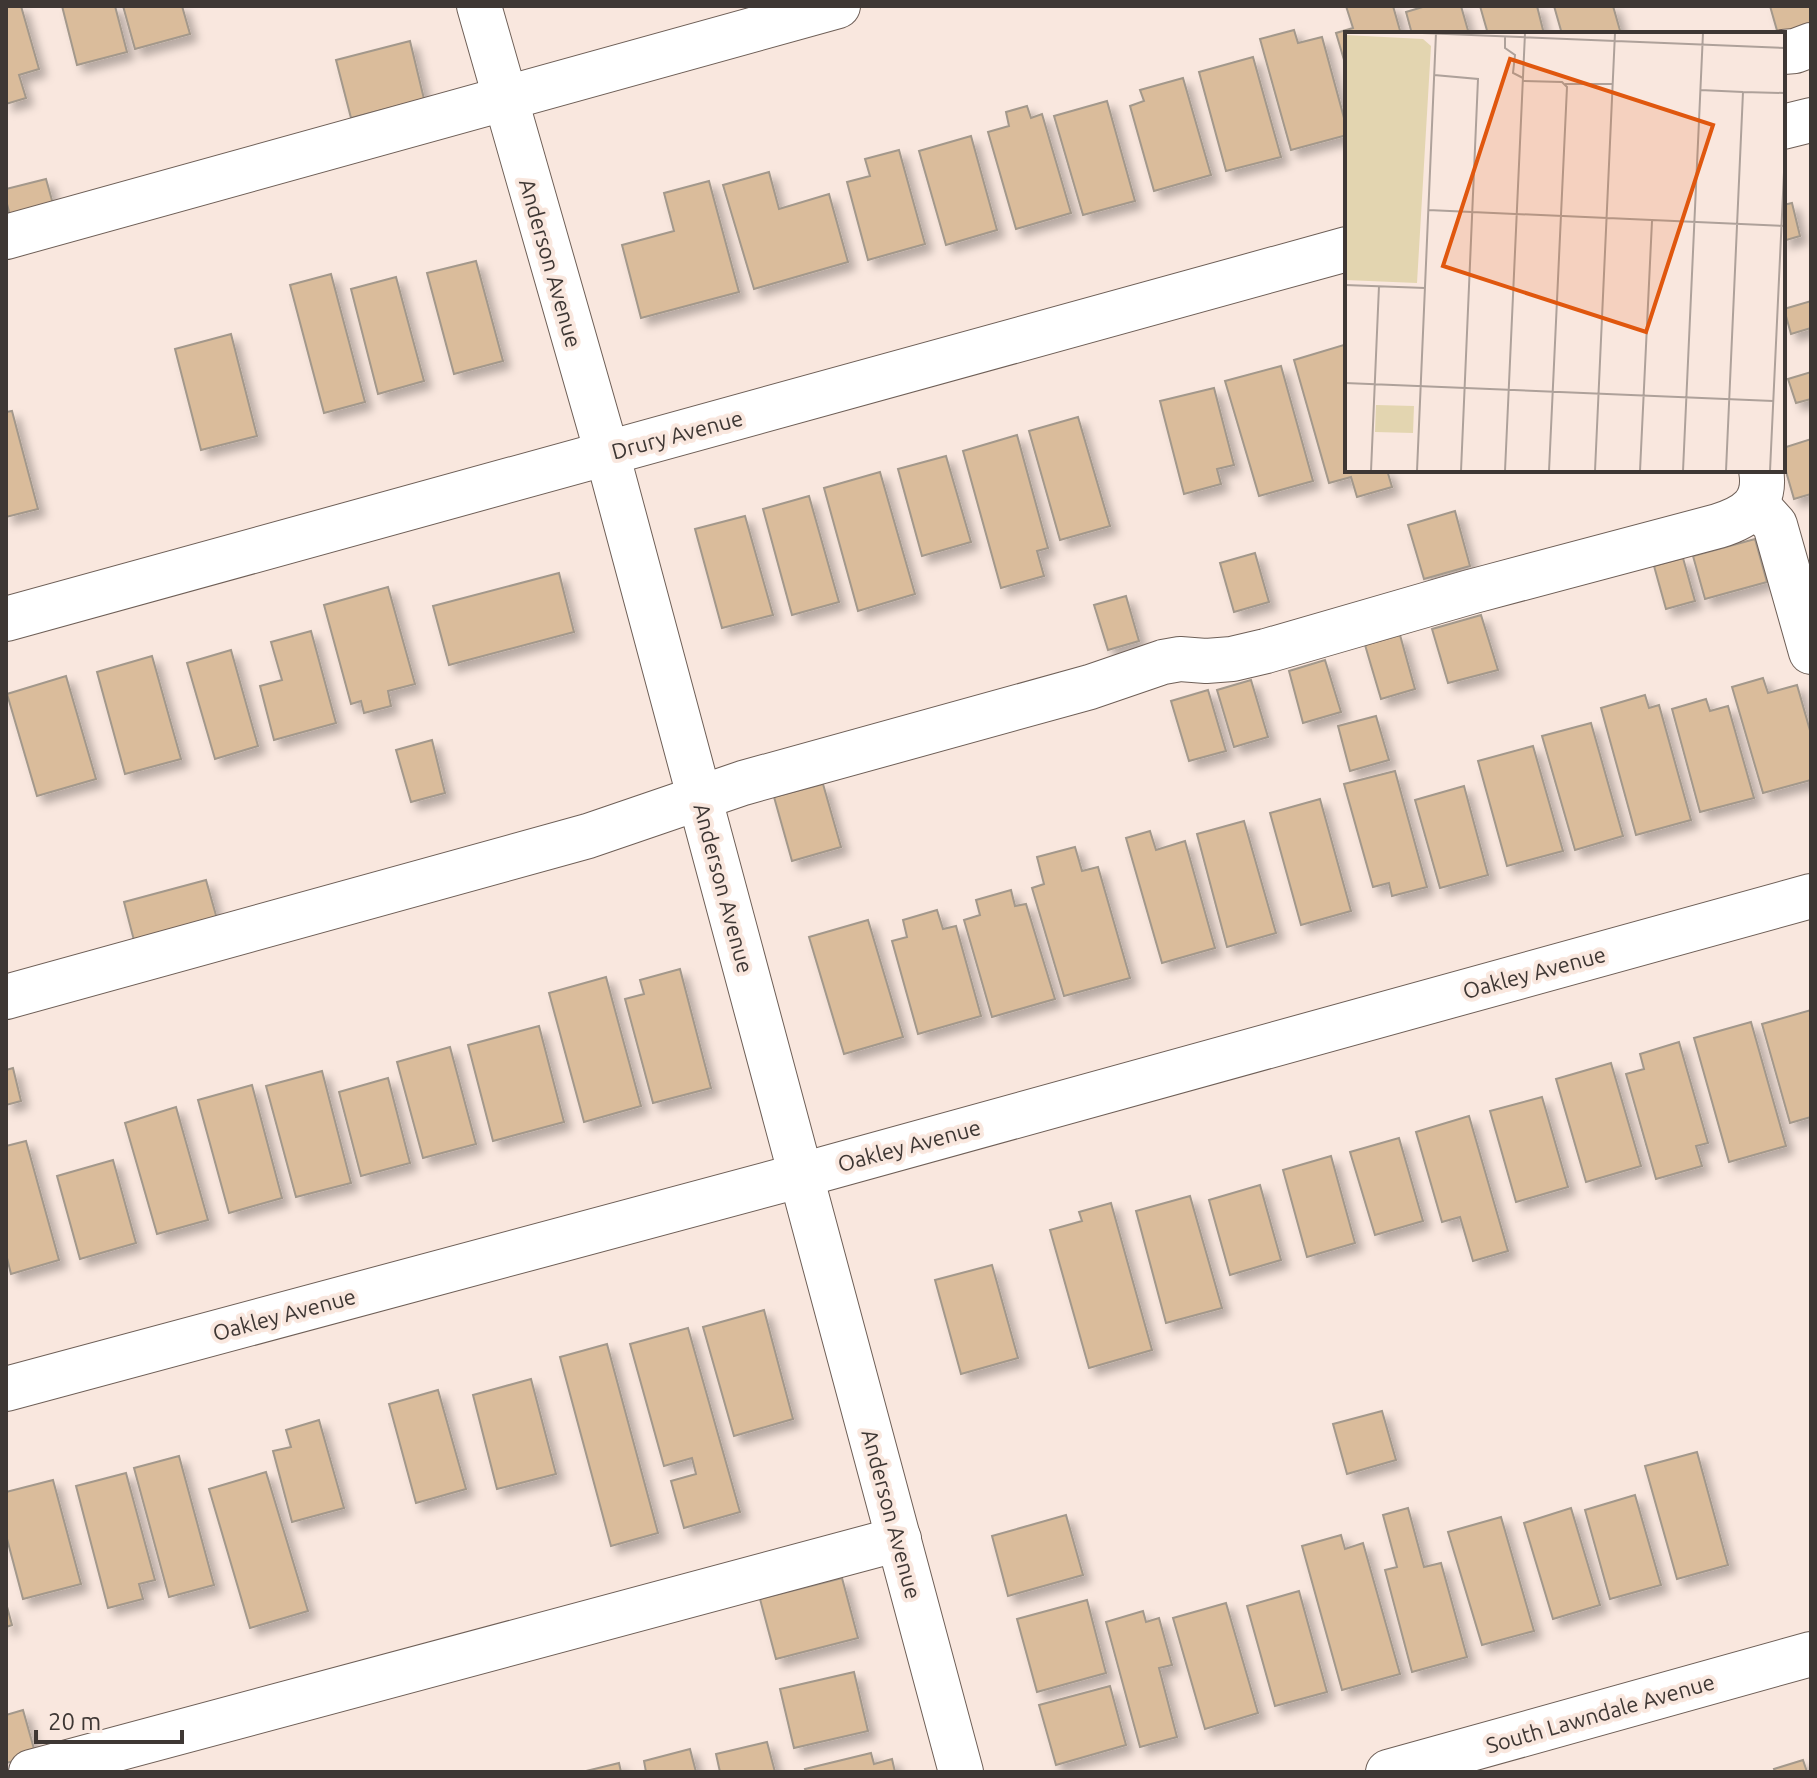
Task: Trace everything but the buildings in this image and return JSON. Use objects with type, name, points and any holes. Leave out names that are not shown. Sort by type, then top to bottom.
[{"type":"street","name":"Anderson Avenue","points":[[479,6],[607,453],[961,1772]]},
{"type":"street","points":[[6,237],[838,6]]},
{"type":"street","points":[[1785,52],[1811,45]]},
{"type":"street","points":[[1785,126],[1811,120]]},
{"type":"street","name":"Drury Avenue","points":[[6,619],[1345,250]]},
{"type":"street","points":[[6,997],[588,836],[743,783],[1090,687],[1163,662],[1232,659],[1266,651],[1470,592],[1718,526],[1747,514],[1758,487]]},
{"type":"street","points":[[1758,487],[1775,525],[1811,652]]},
{"type":"street","name":"Oakley Avenue","points":[[6,1389],[802,1175],[1811,896]]},
{"type":"street","points":[[31,1772],[899,1539]]},
{"type":"street","name":"South Lawndale Avenue","points":[[1388,1772],[1811,1654]]}]
